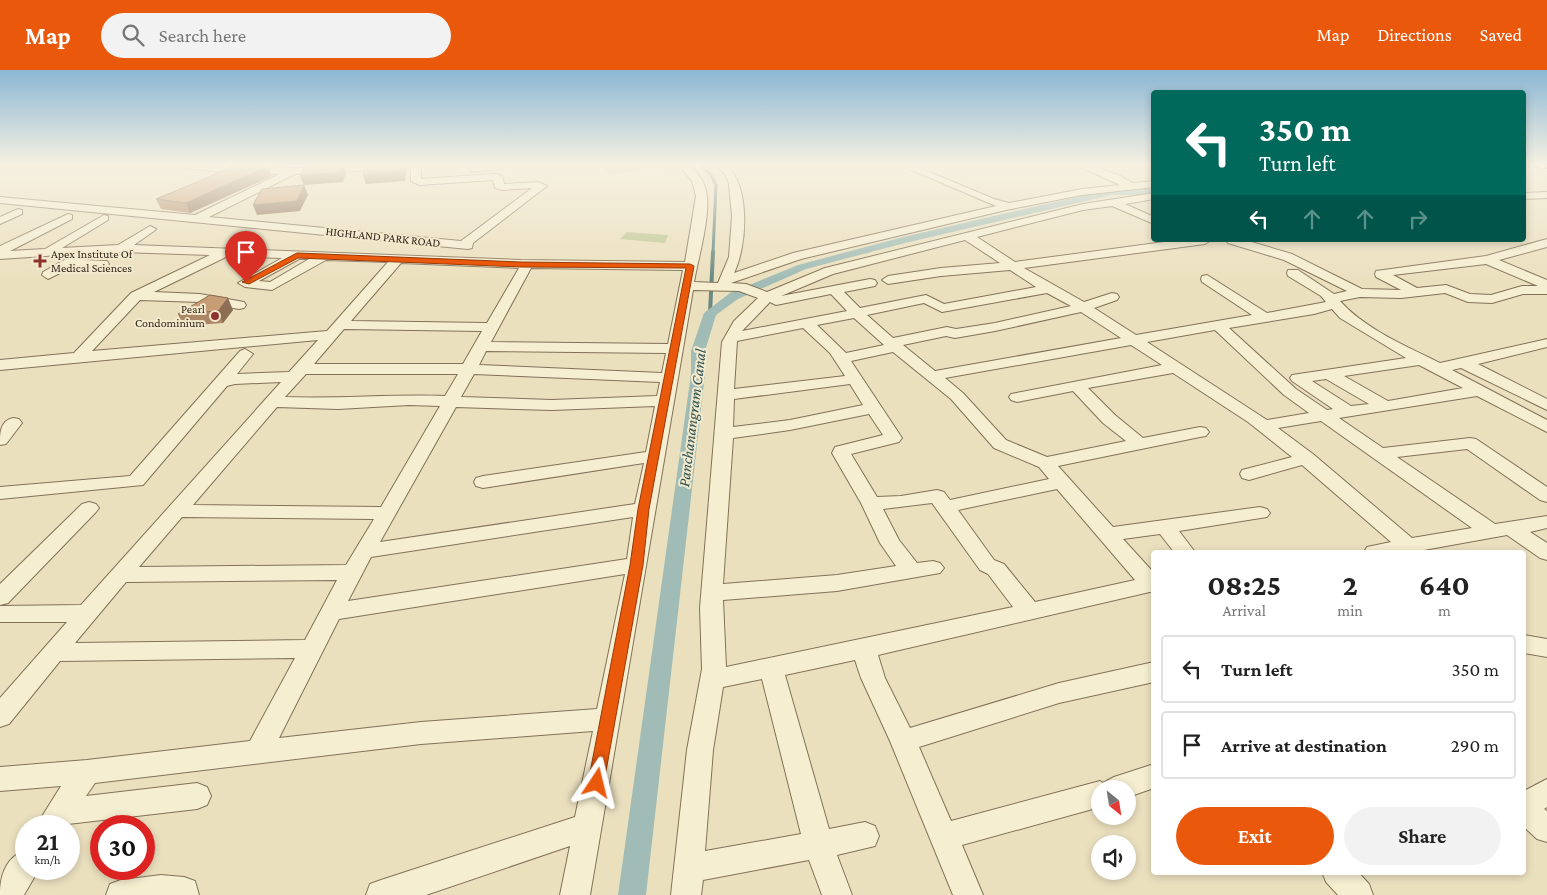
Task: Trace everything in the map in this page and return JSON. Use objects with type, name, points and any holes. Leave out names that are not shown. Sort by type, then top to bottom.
[{"type":"street","name":"HIGHLAND PARK ROAD","points":[[34,204],[466,245]]},
{"type":"street","points":[[138,214],[161,204]]},
{"type":"street","points":[[198,218],[228,204]]},
{"type":"street","points":[[466,245],[519,204]]},
{"type":"street","points":[[575,895],[637,565],[644,509],[664,401],[674,349],[692,279],[701,204]]},
{"type":"street","points":[[723,284],[734,258],[736,204]]},
{"type":"street","points":[[1000,204],[1043,217]]},
{"type":"street","points":[[723,284],[797,256],[1009,206],[1031,204]]},
{"type":"street","points":[[865,836],[818,843],[687,882],[700,750],[714,669],[712,593],[722,434],[731,338],[739,324],[763,298],[829,271],[1043,217],[1105,204]]},
{"type":"street","points":[[1115,204],[1151,220]]},
{"type":"street","points":[[0,221],[18,212]]},
{"type":"street","points":[[0,251],[68,217]]},
{"type":"street","points":[[47,252],[104,218]]},
{"type":"street","points":[[121,248],[150,229]]},
{"type":"street","points":[[967,236],[1050,289],[1084,308],[1173,368],[1254,418],[1334,480],[1411,550],[1547,522]]},
{"type":"street","points":[[1526,237],[1547,243]]},
{"type":"street","points":[[888,280],[941,272],[1013,266],[1182,242]]},
{"type":"street","points":[[1239,242],[1288,257],[1360,293]]},
{"type":"street","points":[[1172,243],[1190,255]]},
{"type":"street","points":[[1415,292],[1380,274],[1487,260],[1547,243]]},
{"type":"street","points":[[0,255],[121,248],[527,264],[692,279],[741,288],[763,298],[834,290],[870,283]]},
{"type":"street","points":[[48,275],[93,249]]},
{"type":"street","points":[[79,357],[114,316],[136,296],[225,253]]},
{"type":"street","points":[[297,255],[245,283],[265,287],[272,286],[324,256]]},
{"type":"street","points":[[0,716],[11,690],[54,652],[396,260]]},
{"type":"street","points":[[1487,260],[1547,285]]},
{"type":"street","points":[[67,264],[104,264]]},
{"type":"street","points":[[259,751],[352,572],[493,327],[527,264]]},
{"type":"street","points":[[1415,268],[1446,289],[1468,298],[1492,299],[1522,290],[1547,290]]},
{"type":"street","points":[[1293,273],[1333,301],[1345,315],[1436,369],[1547,428]]},
{"type":"street","points":[[1207,279],[1264,317]]},
{"type":"street","points":[[731,338],[926,299],[942,308],[1050,289]]},
{"type":"street","points":[[932,376],[1264,317],[1314,310],[1333,301],[1360,293],[1415,292],[1446,289]]},
{"type":"street","points":[[834,290],[858,314],[964,403],[1000,444],[1045,462],[1106,535],[1151,583]]},
{"type":"street","points":[[136,296],[200,298],[239,305]]},
{"type":"street","points":[[840,359],[947,331],[954,334],[1084,308],[1112,297]]},
{"type":"street","points":[[807,324],[829,343],[856,379],[893,440],[841,451],[841,454],[871,503],[890,543],[911,571]]},
{"type":"street","points":[[1219,326],[1290,392],[1326,417],[1503,531],[1547,553]]},
{"type":"street","points":[[0,365],[335,330],[493,327]]},
{"type":"street","points":[[1436,369],[1547,343]]},
{"type":"street","points":[[482,346],[674,349]]},
{"type":"street","points":[[0,493],[136,481],[245,354]]},
{"type":"street","points":[[1350,413],[1298,378],[1420,360]]},
{"type":"street","points":[[1464,363],[1546,405]]},
{"type":"street","points":[[1017,397],[1173,368]]},
{"type":"street","points":[[221,383],[234,379],[297,373],[469,369],[669,378]]},
{"type":"street","points":[[1328,373],[1387,407]]},
{"type":"street","points":[[725,395],[856,379]]},
{"type":"street","points":[[1077,386],[1141,445]]},
{"type":"street","points":[[1262,426],[1477,391]]},
{"type":"street","points":[[271,402],[450,402],[552,405],[664,401]]},
{"type":"street","points":[[722,434],[790,425],[873,408]]},
{"type":"street","points":[[0,440],[13,423]]},
{"type":"street","points":[[1045,462],[1141,445],[1200,432]]},
{"type":"street","points":[[1381,454],[1470,444],[1547,496]]},
{"type":"street","points":[[483,482],[654,456]]},
{"type":"street","points":[[1248,474],[1307,458]]},
{"type":"street","points":[[944,507],[1062,482]]},
{"type":"street","points":[[871,503],[901,502],[937,496],[987,565],[996,570],[1030,612]]},
{"type":"street","points":[[0,597],[89,508]]},
{"type":"street","points":[[364,551],[644,509]]},
{"type":"street","points":[[176,511],[386,513]]},
{"type":"street","points":[[1106,535],[1260,513]]},
{"type":"street","points":[[1165,526],[1183,550]]},
{"type":"street","points":[[332,612],[637,565]]},
{"type":"street","points":[[712,593],[838,583],[933,568]]},
{"type":"street","points":[[120,575],[352,572]]},
{"type":"street","points":[[712,680],[864,649],[1151,584]]},
{"type":"street","points":[[0,614],[87,613]]},
{"type":"street","points":[[864,649],[873,678],[903,741],[968,895]]},
{"type":"street","points":[[54,652],[311,650]]},
{"type":"street","points":[[771,668],[818,843],[837,895]]},
{"type":"street","points":[[903,741],[1046,698],[1132,675],[1151,672]]},
{"type":"street","points":[[0,779],[87,772],[421,733],[608,719]]},
{"type":"street","points":[[58,815],[87,772]]},
{"type":"street","points":[[1136,782],[1151,777]]},
{"type":"street","points":[[1526,804],[1547,792]]},
{"type":"street","points":[[80,815],[197,796]]},
{"type":"street","points":[[944,836],[1091,797]]},
{"type":"street","points":[[1526,812],[1547,829]]},
{"type":"street","points":[[381,895],[587,826]]},
{"type":"street","points":[[1341,875],[1358,895]]},
{"type":"street","points":[[6,895],[16,880]]},
{"type":"street","points":[[121,895],[160,890],[184,892],[184,895]]},
{"type":"green space","points":[[627,232],[668,235],[665,243],[620,239]]},
{"type":"building","points":[[210,295],[228,298],[218,311],[178,314]]},
{"type":"waterway","points":[[713,253],[715,204]]},
{"type":"waterway","name":"Panchanangram Canal","points":[[632,895],[698,374],[698,351],[710,313],[734,296],[802,267],[903,240],[1062,204]]},
{"type":"waterway","points":[[710,313],[713,252]]},
{"type":"place","name":"Apex Institute Of Medical Sciences","points":[[40,261]]},
{"type":"place","name":"Pearl Condominium","points":[[215,316]]},
{"type":"route","points":[[246,282],[297,255],[521,264],[690,266],[644,509],[637,565],[597,783]]}]
